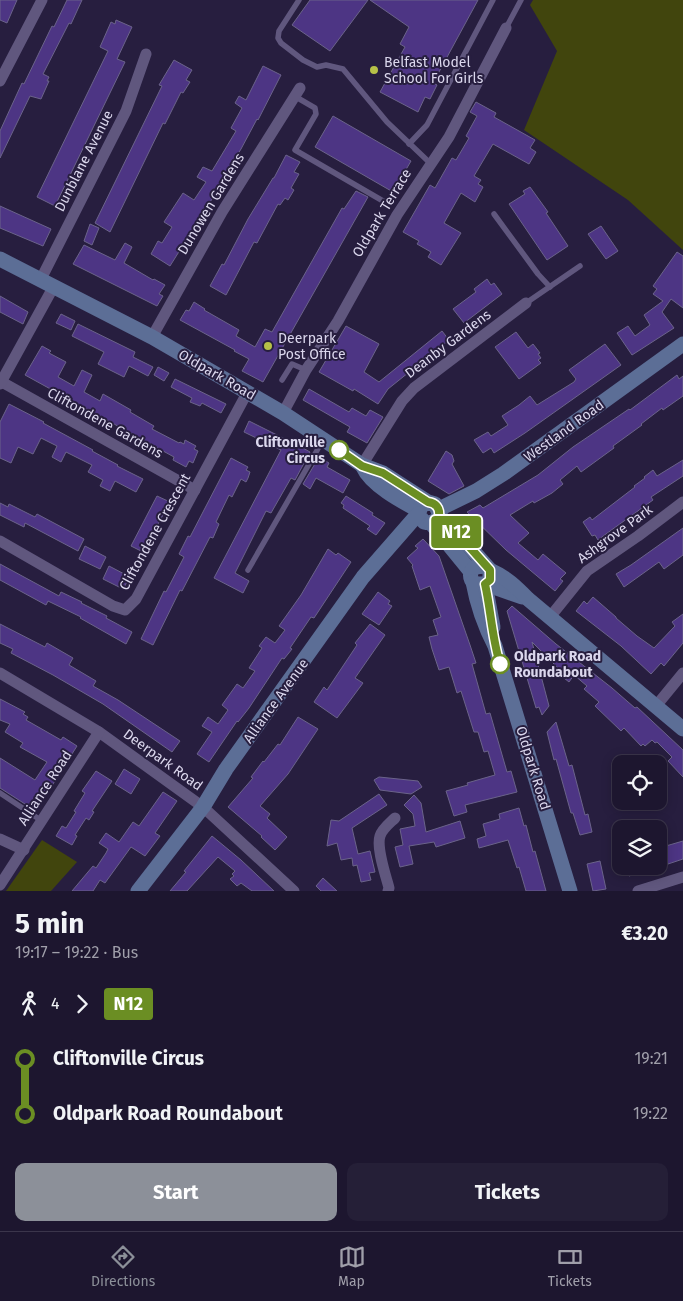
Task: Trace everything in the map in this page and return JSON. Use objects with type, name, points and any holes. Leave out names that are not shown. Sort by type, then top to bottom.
[{"type":"street","points":[[0,82],[42,0]]},
{"type":"street","name":"Oldpark Terrace","points":[[283,413],[306,370],[338,321],[397,214],[449,136],[506,28]]},
{"type":"street","name":"Dunblane Avenue","points":[[0,382],[126,111],[146,54]]},
{"type":"street","name":"Dunowen Gardens","points":[[152,337],[222,212],[298,92]]},
{"type":"street","name":"Oldpark Road","points":[[0,259],[152,337],[283,413],[362,466],[383,473],[429,512],[449,524],[481,575],[493,627],[494,646],[570,891]]},
{"type":"street","name":"Deanby Gardens","points":[[362,466],[402,401],[414,388],[526,303]]},
{"type":"street","name":"Westland Road","points":[[429,512],[476,491],[503,474],[683,344]]},
{"type":"street","name":"Cliftondene Gardens","points":[[0,382],[195,490]]},
{"type":"street","name":"Cliftondene Crescent","points":[[0,541],[113,606],[125,610],[136,599],[247,393]]},
{"type":"street","name":"Ashgrove Park","points":[[550,617],[587,571],[683,502]]},
{"type":"street","name":"Alliance Avenue","points":[[138,891],[203,807],[226,769],[363,577],[429,512]]},
{"type":"street","points":[[481,575],[528,599],[683,729]]},
{"type":"street","name":"Deerpark Road","points":[[0,673],[99,732],[203,807],[294,891]]},
{"type":"street","points":[[656,706],[683,673]]},
{"type":"street","name":"Alliance Road","points":[[0,885],[99,732]]},
{"type":"street","points":[[388,891],[389,888],[379,845],[380,836],[395,818]]},
{"type":"street","points":[[0,839],[24,850]]},
{"type":"street","points":[[638,891],[665,887],[683,877]]},
{"type":"lane","points":[[299,0],[279,30],[278,38],[281,43],[303,60],[318,67],[326,65],[344,69],[387,122],[430,163]]},
{"type":"lane","points":[[409,144],[427,125],[492,0]]},
{"type":"lane","points":[[506,28],[521,0]]},
{"type":"lane","points":[[298,92],[315,108],[316,114],[295,150],[383,201]]},
{"type":"lane","points":[[494,214],[538,274],[550,287]]},
{"type":"lane","points":[[526,303],[580,266]]},
{"type":"lane","points":[[282,380],[292,364],[306,370]]},
{"type":"lane","points":[[248,570],[323,439]]},
{"type":"lane","points":[[0,793],[42,821]]},
{"type":"green space","points":[[533,0],[683,0],[683,250],[628,200],[524,130],[557,51],[530,5]]},
{"type":"green space","points":[[42,840],[77,862],[51,891],[6,891]]},
{"type":"building","points":[[0,0],[17,0],[7,23],[0,20]]},
{"type":"building","points":[[67,0],[82,0],[43,74],[49,77],[47,81],[49,81],[41,99],[30,96],[0,158],[0,131],[22,83],[24,84],[52,26],[54,27]]},
{"type":"building","points":[[310,0],[368,0],[330,51],[292,25]]},
{"type":"building","points":[[370,0],[478,0],[433,83],[437,85],[430,99],[425,97],[418,112],[380,92],[405,47],[400,44],[409,27]]},
{"type":"building","points":[[116,20],[132,27],[117,59],[125,62],[55,206],[37,197],[108,51],[100,47],[111,22],[115,24]]},
{"type":"building","points":[[174,60],[192,70],[186,80],[190,82],[183,93],[181,92],[165,124],[163,123],[110,232],[95,223],[162,86],[159,85]]},
{"type":"building","points":[[263,66],[281,75],[258,120],[170,266],[151,254],[158,241],[162,243],[172,227],[164,222],[183,193],[194,200],[206,182],[197,177],[203,167],[212,171],[236,131],[231,128],[242,108],[235,103],[239,96],[246,100]]},
{"type":"building","points":[[476,102],[496,113],[494,117],[535,140],[530,148],[536,152],[529,164],[493,144],[474,176],[481,180],[478,184],[483,187],[475,202],[461,193],[444,223],[461,233],[441,265],[428,257],[431,252],[417,244],[419,241],[403,232],[430,185],[435,188],[452,158],[456,160],[469,138],[466,136],[477,116],[470,112]]},
{"type":"building","points":[[333,116],[411,161],[393,192],[315,147]]},
{"type":"building","points":[[286,155],[300,162],[294,172],[299,174],[291,188],[294,190],[288,200],[285,198],[280,205],[278,204],[257,243],[254,242],[226,295],[210,286],[222,264],[224,265],[248,219]]},
{"type":"building","points":[[530,187],[548,212],[546,213],[568,246],[547,260],[509,204],[525,194],[523,191]]},
{"type":"building","points":[[356,191],[368,197],[263,382],[242,371],[249,359],[180,320],[186,310],[189,311],[194,302],[204,310],[239,330],[236,336],[255,347],[265,329],[272,332],[342,208],[344,209]]},
{"type":"building","points":[[0,206],[51,229],[43,246],[0,228]]},
{"type":"building","points":[[90,224],[99,228],[92,245],[84,241]]},
{"type":"building","points":[[601,226],[618,251],[606,259],[588,234]]},
{"type":"building","points":[[125,243],[132,247],[124,263],[165,285],[159,294],[163,296],[157,306],[73,264],[84,245],[115,260]]},
{"type":"building","points":[[677,252],[683,256],[683,308],[671,299],[662,312],[674,328],[632,355],[617,333],[628,326],[635,336],[650,325],[644,315],[663,301],[653,294],[657,289],[653,286]]},
{"type":"building","points":[[487,279],[491,285],[494,283],[502,294],[464,323],[453,309],[476,292],[474,289]]},
{"type":"building","points":[[0,296],[28,312],[23,324],[0,312]]},
{"type":"building","points":[[61,314],[75,321],[71,330],[56,323]]},
{"type":"building","points":[[78,324],[135,352],[133,357],[153,367],[148,376],[129,366],[124,377],[98,364],[104,352],[72,336]]},
{"type":"building","points":[[346,326],[379,344],[364,372],[379,382],[442,331],[449,340],[388,389],[378,404],[354,389],[353,391],[319,372]]},
{"type":"building","points":[[516,332],[528,348],[533,344],[540,353],[538,354],[541,358],[538,360],[541,363],[519,379],[495,347]]},
{"type":"building","points":[[605,344],[621,365],[494,453],[491,448],[483,453],[474,440],[488,432],[491,436],[508,425],[502,416],[530,396],[537,405],[574,382],[576,379],[569,370]]},
{"type":"building","points":[[42,346],[51,351],[49,353],[66,362],[58,377],[74,386],[82,370],[92,375],[84,392],[100,401],[103,394],[154,426],[152,429],[179,443],[184,444],[185,440],[196,446],[194,449],[198,451],[193,463],[189,461],[186,467],[173,460],[174,457],[25,375]]},
{"type":"building","points":[[158,367],[169,373],[164,381],[154,375]]},
{"type":"building","points":[[677,375],[679,379],[683,376],[683,396],[663,410],[662,408],[613,446],[614,448],[581,472],[577,466],[560,480],[563,484],[552,493],[534,503],[533,501],[510,515],[529,533],[518,543],[538,560],[543,554],[566,573],[560,579],[563,581],[555,591],[506,550],[467,512],[480,505],[483,508],[538,475],[573,447],[630,410]]},
{"type":"building","points":[[175,379],[226,404],[221,413],[202,403],[200,406],[190,402],[192,398],[171,387]]},
{"type":"building","points":[[309,389],[349,412],[352,408],[366,416],[370,410],[383,417],[367,443],[347,432],[350,427],[303,400]]},
{"type":"building","points":[[9,404],[143,479],[136,492],[115,481],[110,491],[100,486],[103,480],[88,472],[92,465],[66,452],[61,462],[52,457],[57,446],[41,438],[33,454],[18,447],[11,463],[0,458],[0,422]]},
{"type":"building","points":[[249,421],[310,452],[295,480],[291,478],[271,513],[266,511],[235,573],[249,581],[243,593],[214,578],[281,450],[244,432]]},
{"type":"building","points":[[446,451],[452,455],[454,461],[452,464],[464,486],[449,494],[428,481]]},
{"type":"building","points":[[319,457],[329,463],[327,467],[350,480],[343,493],[316,478],[310,489],[303,484]]},
{"type":"building","points":[[231,458],[248,467],[246,470],[250,472],[248,478],[246,482],[241,479],[232,497],[229,495],[216,522],[219,524],[213,538],[210,537],[182,591],[180,590],[153,645],[141,639],[164,591],[166,592],[184,557],[179,554],[188,536],[190,537]]},
{"type":"building","points":[[683,460],[683,476],[651,497],[653,500],[598,540],[595,535],[592,536],[583,522],[590,517],[592,520],[635,487],[653,470],[657,476]]},
{"type":"building","points":[[157,496],[170,502],[143,552],[131,546]]},
{"type":"building","points":[[346,496],[385,523],[376,535],[367,529],[370,526],[343,508],[344,505],[341,503]]},
{"type":"building","points":[[0,503],[8,507],[9,504],[35,517],[37,514],[84,539],[78,551],[25,523],[24,527],[0,515]]},
{"type":"building","points":[[683,528],[683,555],[664,569],[659,562],[624,587],[616,574]]},
{"type":"building","points":[[423,539],[439,556],[476,663],[472,664],[486,714],[490,713],[507,772],[511,771],[517,792],[465,805],[467,812],[454,816],[446,791],[495,775],[488,751],[484,752],[478,732],[474,732],[461,691],[457,693],[449,667],[439,670],[432,649],[429,637],[438,635],[433,620],[441,617],[430,586],[420,590],[413,565],[407,558],[418,548],[415,546]]},
{"type":"building","points":[[85,546],[106,557],[100,569],[79,559]]},
{"type":"building","points":[[328,549],[351,562],[314,618],[311,617],[290,648],[292,649],[284,659],[282,658],[249,708],[237,721],[209,762],[197,754],[212,732],[202,726],[208,717],[218,724],[228,710],[222,705],[237,684],[243,688],[255,671],[249,668],[262,648],[259,646],[266,637],[275,643],[285,630],[279,626],[301,595]]},
{"type":"building","points":[[0,564],[59,596],[61,592],[107,616],[106,618],[132,632],[126,644],[81,617],[48,601],[46,605],[0,580]]},
{"type":"building","points":[[109,566],[130,577],[123,589],[103,579]]},
{"type":"building","points":[[378,592],[390,601],[388,604],[392,606],[379,625],[362,614]]},
{"type":"building","points":[[593,597],[637,636],[654,648],[675,626],[672,622],[683,614],[683,643],[664,666],[661,663],[651,674],[621,646],[576,611],[584,601],[587,604]]},
{"type":"building","points":[[512,606],[635,708],[637,707],[683,750],[683,777],[668,761],[672,757],[657,742],[655,743],[652,740],[645,746],[643,744],[641,746],[624,728],[621,731],[595,706],[599,702],[584,689],[587,686],[574,675],[569,682],[559,673],[561,671],[532,642],[549,706],[542,715],[539,707],[536,708],[507,611]]},
{"type":"building","points":[[0,624],[45,647],[47,643],[73,658],[69,665],[96,681],[93,686],[118,700],[180,741],[172,752],[103,704],[11,653],[13,649],[0,643]]},
{"type":"building","points":[[370,624],[385,635],[355,678],[363,683],[337,718],[314,702],[324,687],[327,690],[357,645],[355,643]]},
{"type":"building","points":[[0,699],[25,712],[23,714],[28,717],[26,720],[61,740],[63,737],[77,746],[36,811],[0,788],[0,758],[35,780],[47,762],[20,747],[23,743],[5,732],[10,724],[0,720]]},
{"type":"building","points":[[298,717],[318,729],[288,774],[260,806],[270,814],[267,818],[287,837],[275,850],[262,836],[228,807],[253,778],[251,777],[263,761],[278,744],[280,745]]},
{"type":"building","points":[[556,722],[569,766],[572,765],[585,815],[588,814],[592,832],[580,835],[573,813],[571,813],[547,732]]},
{"type":"building","points":[[124,769],[140,779],[131,794],[115,784]]},
{"type":"building","points":[[96,771],[112,781],[92,811],[94,812],[89,820],[86,818],[75,835],[77,836],[72,845],[56,836],[62,826],[66,828],[76,812],[74,811],[85,793],[82,791]]},
{"type":"building","points":[[379,777],[418,781],[422,787],[411,794],[380,790],[374,780]]},
{"type":"building","points":[[163,792],[177,801],[155,833],[160,836],[145,856],[131,847],[105,883],[100,880],[93,891],[72,891],[93,866],[96,868],[106,853],[108,849],[99,843],[106,833],[119,842],[133,822],[139,826]]},
{"type":"building","points":[[379,794],[387,805],[352,828],[358,854],[370,851],[375,872],[369,873],[371,880],[361,882],[357,865],[353,866],[352,858],[341,860],[337,843],[327,846],[331,820],[339,821]]},
{"type":"building","points":[[414,795],[421,803],[426,832],[460,821],[465,838],[436,847],[434,842],[409,846],[413,864],[400,867],[395,847],[403,845],[400,829],[415,826],[413,814],[404,805]]},
{"type":"building","points":[[519,808],[524,826],[526,825],[533,852],[535,851],[546,891],[526,891],[508,840],[479,848],[477,839],[486,836],[483,824],[500,819],[499,814]]},
{"type":"building","points":[[212,836],[274,891],[252,891],[241,883],[237,886],[230,879],[234,876],[232,874],[235,871],[218,857],[187,891],[170,891]]},
{"type":"building","points":[[683,841],[683,859],[667,864],[667,846]]},
{"type":"building","points":[[600,861],[606,889],[593,891],[587,864]]},
{"type":"building","points":[[323,878],[337,891],[321,891],[316,886]]},
{"type":"bus line","name":"N12","points":[[339,450],[362,466],[383,473],[428,502],[435,504],[439,509],[439,516],[449,524],[490,570],[490,580],[485,584],[493,627],[494,646],[500,664]]},
{"type":"place","name":"Belfast Model School For Girls","points":[[374,70]]},
{"type":"place","name":"Deerpark Post Office","points":[[268,346]]},
{"type":"place","name":"Cliftonville Circus","points":[[339,450]]},
{"type":"place","name":"Oldpark Road Roundabout","points":[[500,664]]}]
